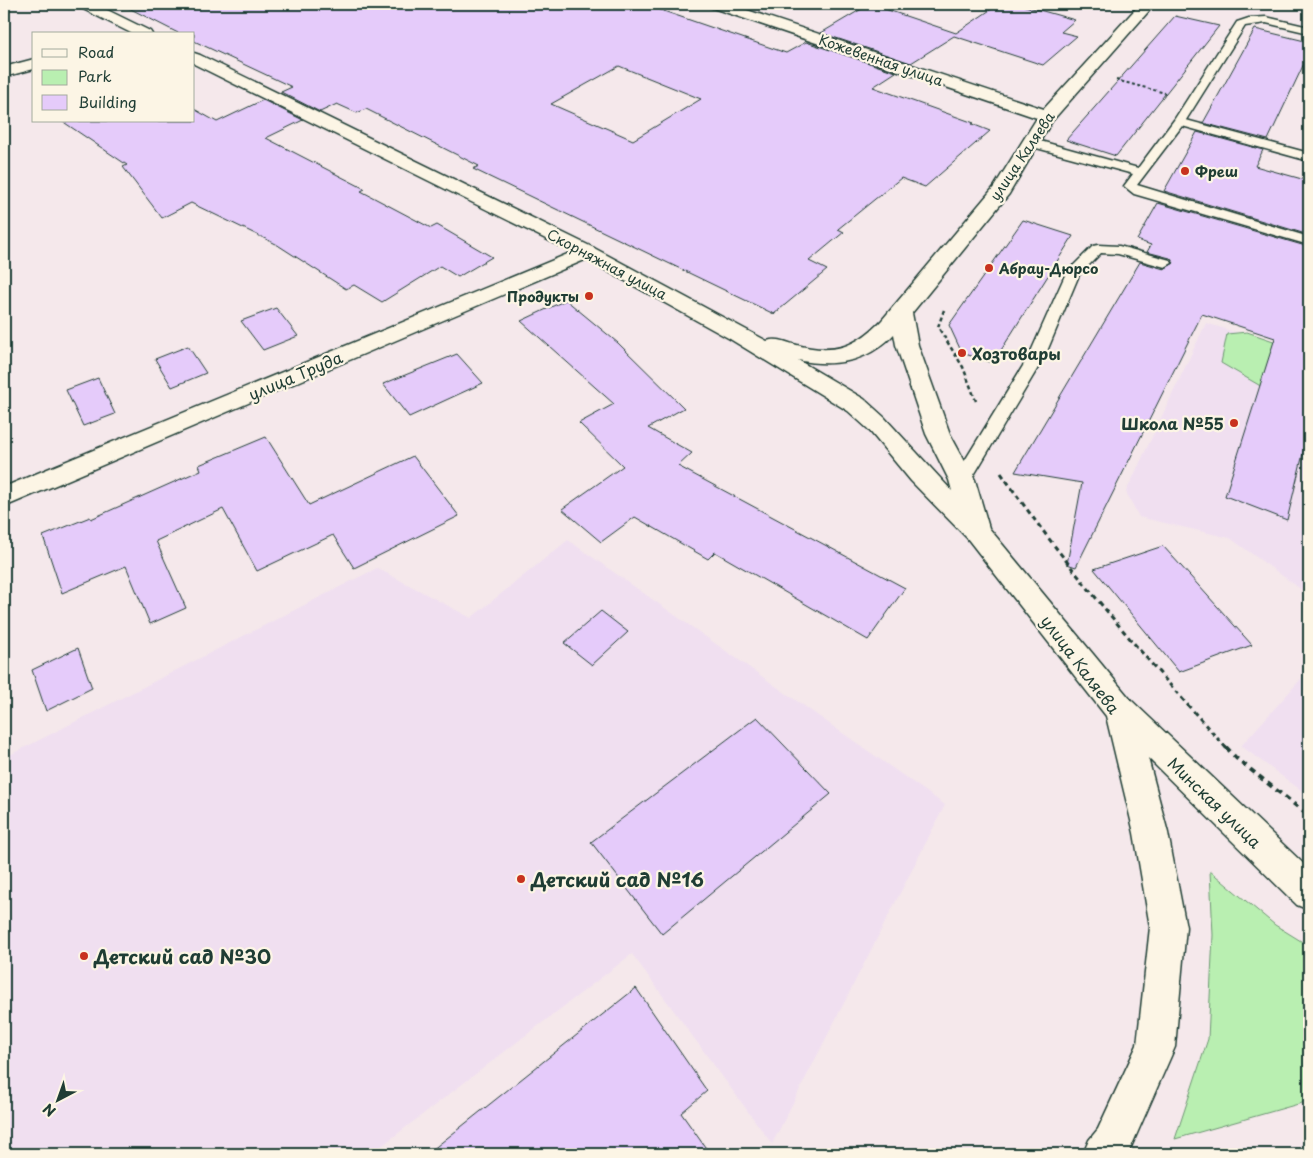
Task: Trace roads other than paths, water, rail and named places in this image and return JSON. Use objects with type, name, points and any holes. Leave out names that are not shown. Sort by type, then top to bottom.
[{"type":"main road","points":[[84,4],[141,32]]},
{"type":"main road","name":"Кожевенная улица","points":[[716,4],[1047,116]]},
{"type":"main road","name":"улица Каляева","points":[[738,334],[800,354],[830,357],[846,356],[869,345],[901,312],[1002,190],[1033,142],[1047,116],[1148,4]]},
{"type":"main road","name":"Скорняжная улица","points":[[195,58],[587,252],[738,334],[856,405],[876,423],[920,474],[977,532]]},
{"type":"main road","points":[[4,72],[32,65]]},
{"type":"main road","name":"улица Труда","points":[[4,497],[587,252]]},
{"type":"main road","name":"улица Каляева","points":[[901,312],[907,345],[938,434],[962,480],[977,532],[1120,710],[1151,833],[1168,927],[1156,1047],[1112,1142],[1103,1154]]},
{"type":"main road","name":"Минская улица","points":[[1120,710],[1309,893]]},
{"type":"lane","points":[[1309,30],[1269,20],[1247,20],[1241,24],[1179,122],[1130,186],[1139,191],[1309,241]]},
{"type":"lane","points":[[1179,122],[1309,157]]},
{"type":"lane","points":[[1033,142],[1139,172]]},
{"type":"lane","points":[[962,480],[1037,356],[1073,273],[1098,249],[1119,250],[1165,263]]},
{"type":"place","name":"Фреш","points":[[1185,171]]},
{"type":"place","name":"Абрау-Дюрсо","points":[[989,268]]},
{"type":"place","name":"Продукты","points":[[589,296]]},
{"type":"place","name":"Хозтовары","points":[[962,353]]},
{"type":"place","name":"Школа №55","points":[[1234,423]]},
{"type":"place","name":"Детский сад №16","points":[[521,879]]},
{"type":"place","name":"Детский сад №30","points":[[84,956]]}]
